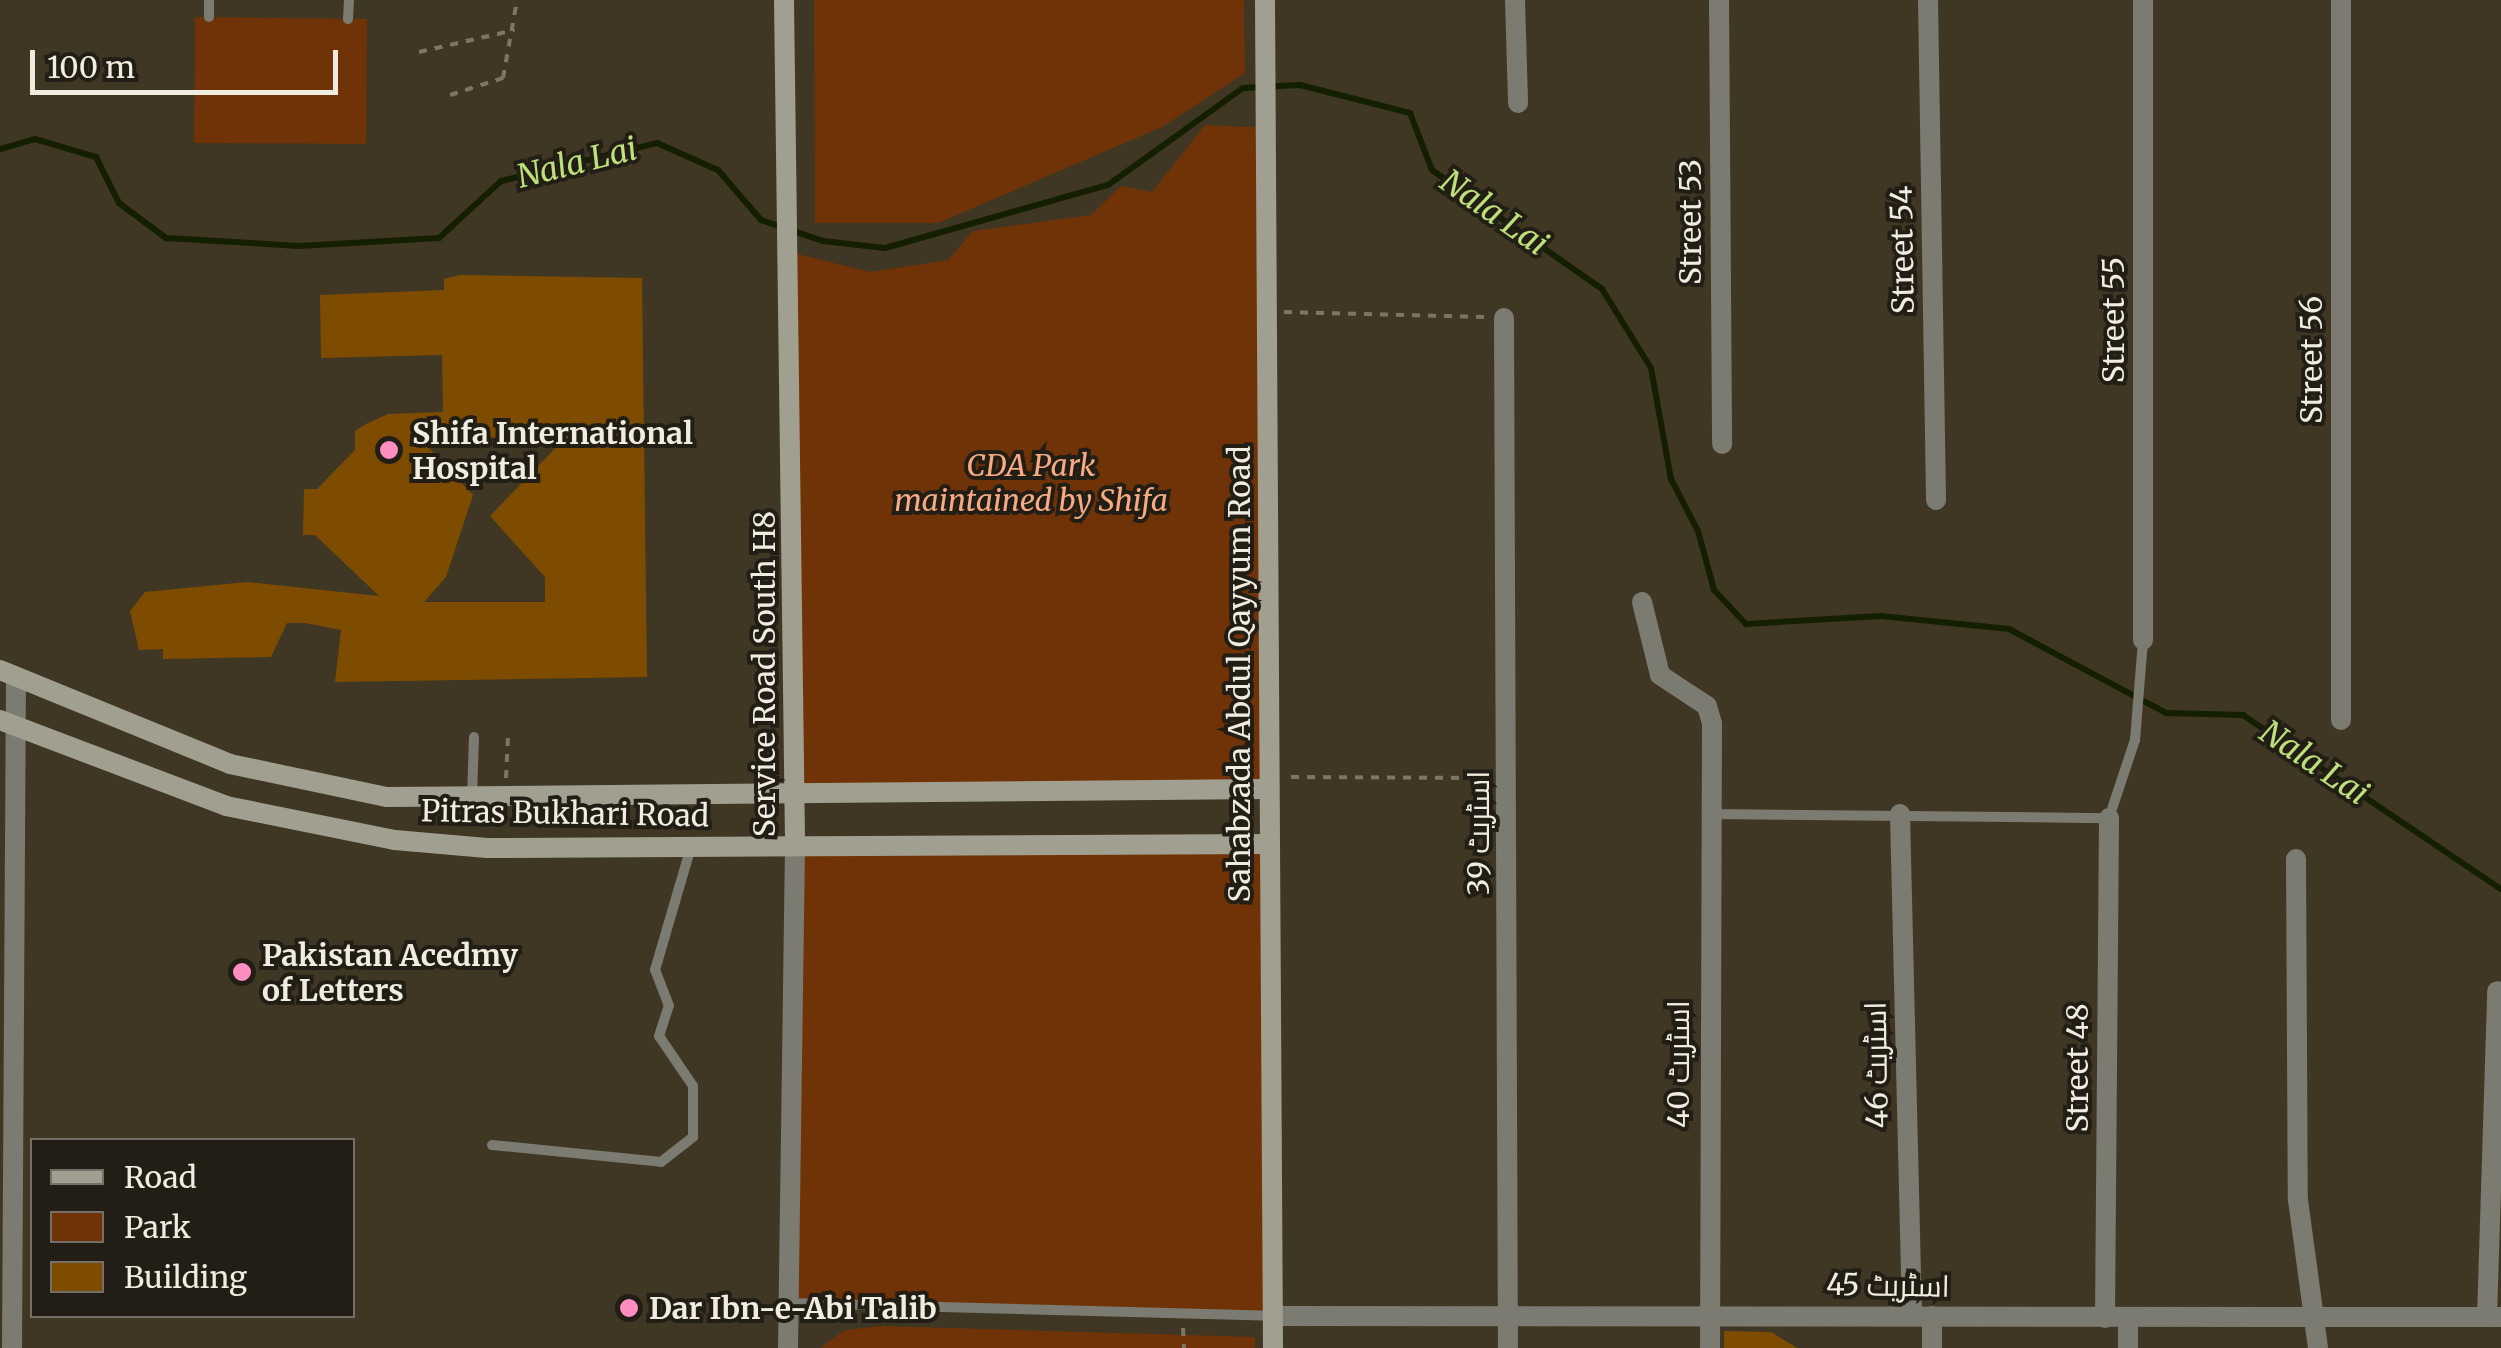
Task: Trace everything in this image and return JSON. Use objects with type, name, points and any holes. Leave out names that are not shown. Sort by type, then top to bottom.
[{"type":"street","name":"Service Road South H8","points":[[784,0],[793,341],[796,792],[788,1348]]},
{"type":"street","name":"Sahabzada Abdul Qayyum Road","points":[[1266,0],[1271,206],[1266,783],[1273,1348]]},
{"type":"street","points":[[1514,0],[1518,103]]},
{"type":"street","name":"Street 53","points":[[1719,0],[1722,444]]},
{"type":"street","name":"Street 54","points":[[1928,0],[1936,500]]},
{"type":"street","name":"Street 55","points":[[2143,0],[2143,640]]},
{"type":"street","name":"Street 56","points":[[2341,0],[2341,720]]},
{"type":"street","name":"اسٹریٹ 39","points":[[1504,318],[1508,1348]]},
{"type":"street","name":"اسٹریٹ 40","points":[[1642,602],[1660,674],[1708,706],[1710,1348]]},
{"type":"street","points":[[8,674],[4,723],[5,1304],[12,1348]]},
{"type":"street","name":"Pitras Bukhari Road","points":[[8,674],[230,764],[388,797],[1266,783]]},
{"type":"street","name":"Pitras Bukhari Road","points":[[4,723],[226,806],[320,830],[487,848],[1269,844]]},
{"type":"street","name":"اسٹریٹ 46","points":[[1900,814],[1922,1315],[1932,1348]]},
{"type":"street","name":"Street 48","points":[[2106,1318],[2109,818]]},
{"type":"street","points":[[2296,859],[2298,1200],[2318,1322],[2318,1348]]},
{"type":"street","points":[[2494,1317],[2496,991]]},
{"type":"street","name":"اسٹریٹ 45","points":[[1273,1316],[1508,1319],[1710,1314],[1922,1315],[2318,1322],[2494,1317]]},
{"type":"street","points":[[2128,1318],[2128,1348]]},
{"type":"lane","points":[[209,0],[209,17]]},
{"type":"lane","points":[[348,0],[348,19]]},
{"type":"lane","points":[[1706,814],[2109,818],[2145,682],[2143,640]]},
{"type":"lane","points":[[472,798],[474,737]]},
{"type":"lane","points":[[492,1145],[662,1162],[693,1137],[693,1086],[659,1036],[669,1006],[655,970],[692,846]]},
{"type":"lane","points":[[786,1303],[1273,1316]]},
{"type":"path","points":[[450,95],[504,78],[517,0]]},
{"type":"path","points":[[419,52],[514,30]]},
{"type":"path","points":[[1268,312],[1504,318]]},
{"type":"path","points":[[506,798],[508,737]]},
{"type":"path","points":[[1266,783],[1508,778]]},
{"type":"green space","points":[[814,0],[1244,0],[1245,73],[1162,127],[938,223],[815,223]]},
{"type":"green space","points":[[195,17],[367,19],[366,144],[194,143]]},
{"type":"green space","name":"CDA Park maintained by Shifa","points":[[1205,125],[1269,128],[1266,789],[796,792],[790,252],[870,272],[948,260],[973,231],[1091,215],[1121,186],[1152,192]]},
{"type":"green space","points":[[795,844],[1269,844],[1273,1316],[786,1303]]},
{"type":"green space","points":[[881,1326],[1255,1337],[1255,1348],[820,1348],[845,1330]]},
{"type":"building","name":"Shifa International Hospital","points":[[460,275],[642,278],[647,677],[335,682],[341,630],[305,623],[287,623],[271,657],[163,659],[163,649],[139,650],[130,611],[145,592],[247,582],[379,596],[315,535],[303,535],[304,489],[317,489],[355,450],[355,431],[366,424],[388,414],[443,412],[442,355],[321,358],[320,295],[444,290],[444,279]],"holes":[[[418,436],[564,439],[490,516],[545,577],[545,602],[424,602],[446,577],[473,495]]]},
{"type":"building","points":[[1724,1331],[1771,1332],[1797,1348],[1724,1348]]},
{"type":"waterway","name":"Nala Lai","points":[[0,149],[35,139],[96,157],[119,203],[166,238],[299,246],[439,238],[501,181],[657,143],[718,170],[761,220],[823,241],[885,248],[1108,185],[1243,88],[1300,85],[1410,113],[1432,170],[1602,289],[1651,368],[1671,479],[1698,531],[1714,590],[1746,624],[1881,616],[2009,629],[2166,713],[2243,715],[2501,889]]},
{"type":"place","name":"Shifa International Hospital","points":[[389,450]]},
{"type":"place","name":"Pakistan Acedmy of Letters","points":[[242,972]]},
{"type":"place","name":"Dar Ibn-e-Abi Talib","points":[[629,1308]]}]
